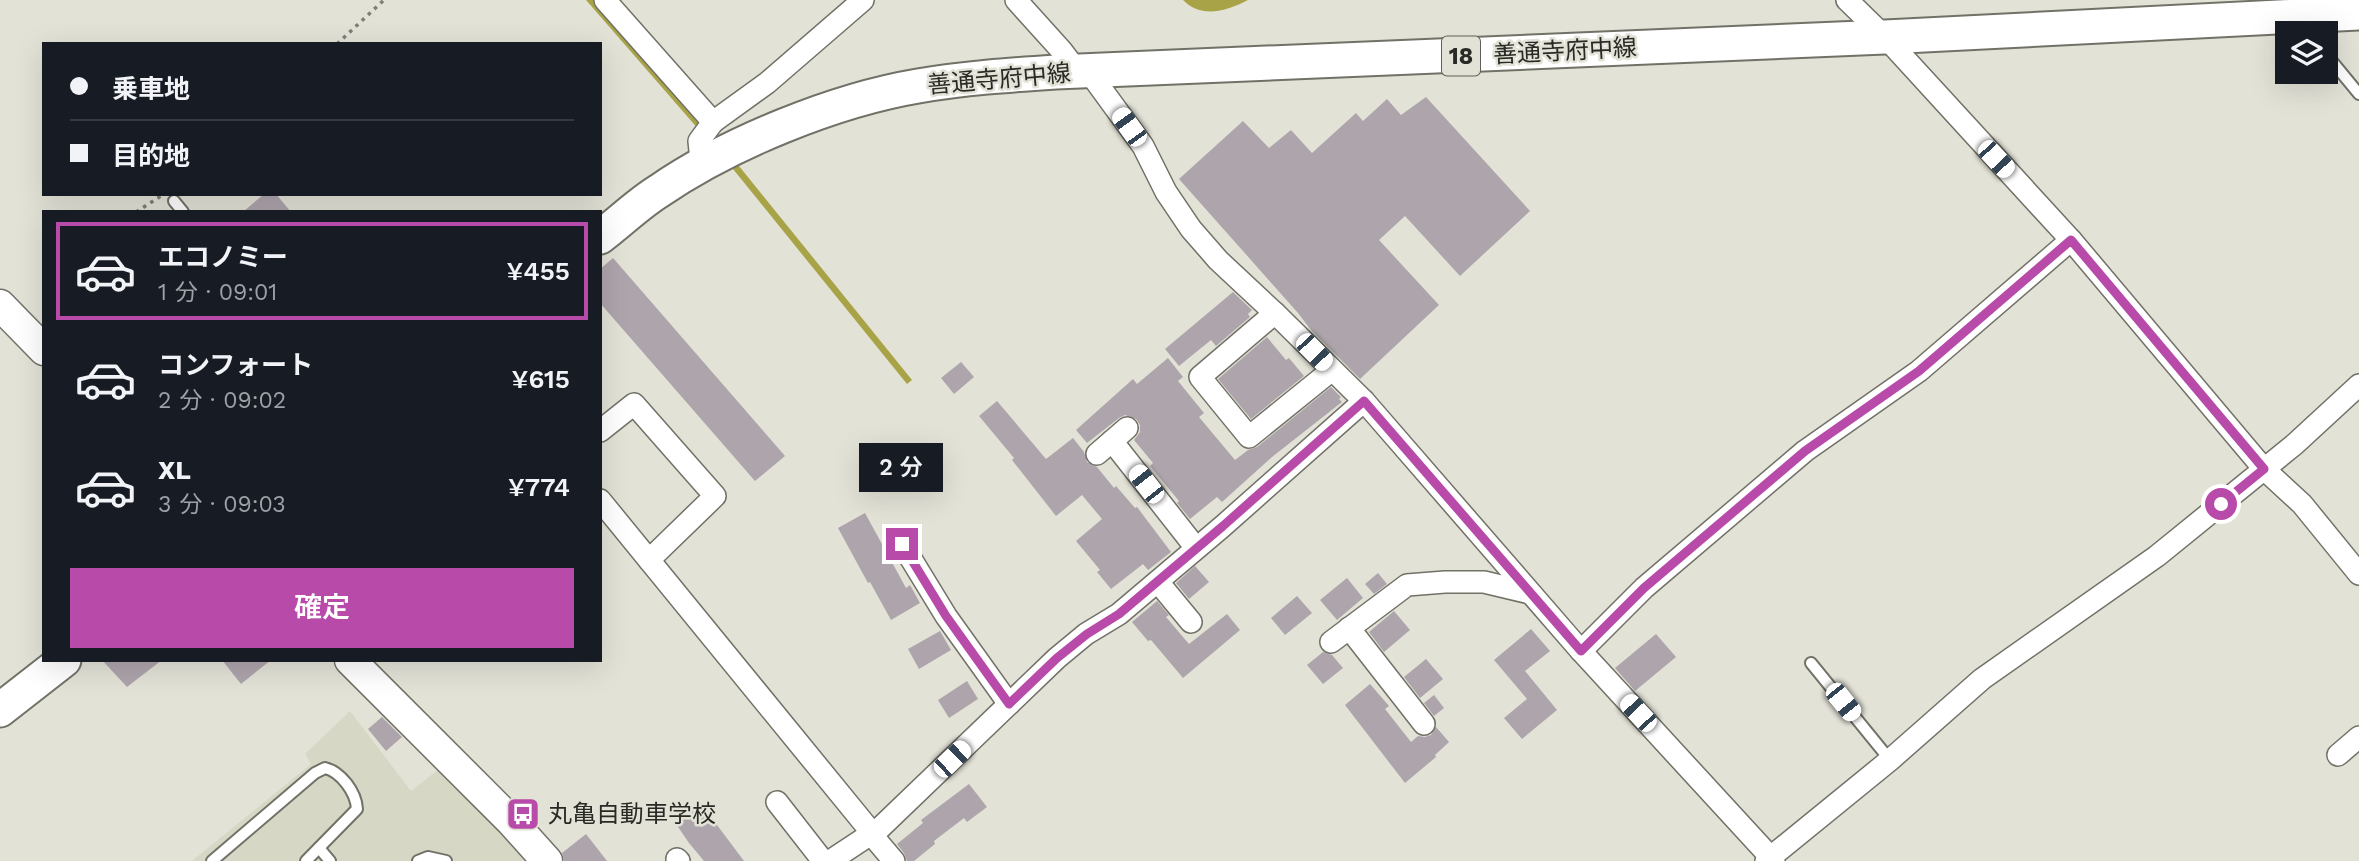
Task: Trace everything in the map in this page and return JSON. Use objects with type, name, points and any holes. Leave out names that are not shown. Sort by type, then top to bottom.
[{"type":"main road","name":"善通寺府中線","points":[[602,235],[658,191],[706,163],[756,139],[832,107],[871,96],[957,80],[2359,13]]},
{"type":"main road","points":[[0,710],[61,662]]},
{"type":"street","points":[[605,0],[713,122]]},
{"type":"street","points":[[706,163],[699,141],[713,122],[767,83],[863,0]]},
{"type":"street","points":[[1016,0],[1084,72],[1143,146],[1166,192],[1191,229],[1218,260],[1364,401],[1581,651],[1770,860],[1982,680],[2157,556],[2295,444],[2359,385]]},
{"type":"street","points":[[1847,0],[1885,37],[2071,240],[2264,469],[2302,504],[2359,574]]},
{"type":"street","points":[[1581,651],[1644,588],[1805,451],[1919,371],[2071,240]]},
{"type":"street","points":[[0,304],[42,348]]},
{"type":"street","points":[[1275,313],[1200,377],[1249,437],[1332,370]]},
{"type":"street","points":[[830,861],[880,828],[1057,658],[1087,634],[1119,614],[1158,582],[1364,401]]},
{"type":"street","points":[[602,429],[634,404],[715,496],[649,560]]},
{"type":"street","points":[[1112,441],[1196,548]]},
{"type":"street","points":[[602,502],[894,861]]},
{"type":"street","points":[[902,544],[946,616],[1009,704]]},
{"type":"street","points":[[1158,582],[1191,622]]},
{"type":"street","points":[[1331,642],[1407,585],[1484,582],[1530,593]]},
{"type":"street","points":[[1349,628],[1424,724]]},
{"type":"street","points":[[352,662],[511,821],[547,861]]},
{"type":"street","points":[[2338,755],[2359,737]]},
{"type":"street","points":[[777,802],[823,861]]},
{"type":"lane","points":[[2338,69],[2359,94]]},
{"type":"lane","points":[[1811,663],[1890,760]]},
{"type":"lane","points":[[212,861],[315,773],[325,768],[333,770],[352,791],[357,808],[306,861]]},
{"type":"lane","points":[[319,848],[330,861]]},
{"type":"lane","points":[[418,861],[428,857],[446,861]]},
{"type":"path","points":[[339,42],[384,0]]},
{"type":"path","points":[[141,210],[169,198]]},
{"type":"shaded area","points":[[586,0],[594,0],[739,166],[912,380],[907,384],[733,169]]},
{"type":"shaded area","points":[[1183,0],[1248,0],[1223,10],[1206,11],[1198,10]]},
{"type":"shaded area","name":"丸亀自動車学校","points":[[350,711],[411,791],[439,769],[528,861],[192,861],[311,764],[305,754]]},
{"type":"building","points":[[1426,97],[1530,211],[1460,276],[1405,216],[1379,240],[1439,305],[1360,379],[1311,330],[1179,179],[1243,121],[1269,148],[1291,130],[1312,153],[1356,113],[1363,121],[1387,99],[1401,115]]},
{"type":"building","points":[[262,196],[278,196],[289,210],[245,210]]},
{"type":"building","points":[[613,258],[785,456],[755,481],[602,305],[602,267]]},
{"type":"building","points":[[1233,292],[1252,310],[1248,314],[1250,317],[1216,346],[1211,340],[1179,366],[1165,349]]},
{"type":"building","points":[[1267,337],[1304,376],[1251,419],[1218,379]]},
{"type":"building","points":[[1168,358],[1183,377],[1178,381],[1204,413],[1199,417],[1235,460],[1257,447],[1331,387],[1341,397],[1339,399],[1342,402],[1272,457],[1222,502],[1217,497],[1190,519],[1150,466],[1153,463],[1134,440],[1140,432],[1136,419],[1125,415],[1087,443],[1076,430],[1133,379],[1137,384]]},
{"type":"building","points":[[961,362],[974,377],[954,394],[941,378]]},
{"type":"building","points":[[997,401],[1046,459],[1073,438],[1084,452],[1087,462],[1097,467],[1114,488],[1116,486],[1135,508],[1137,507],[1171,552],[1148,570],[1143,564],[1111,589],[1097,572],[1100,570],[1076,541],[1102,519],[1082,495],[1056,516],[1012,460],[1014,458],[979,416]]},
{"type":"building","points":[[865,513],[906,588],[910,585],[920,603],[891,620],[838,528]]},
{"type":"building","points":[[1195,566],[1209,582],[1189,599],[1176,583]]},
{"type":"building","points":[[1378,573],[1387,584],[1374,594],[1365,584]]},
{"type":"building","points":[[1347,578],[1363,598],[1337,620],[1320,600]]},
{"type":"building","points":[[1297,596],[1312,613],[1285,635],[1271,618]]},
{"type":"building","points":[[1157,601],[1169,615],[1166,617],[1189,644],[1227,614],[1240,630],[1183,678],[1132,622]]},
{"type":"building","points":[[1394,611],[1410,630],[1384,652],[1369,632]]},
{"type":"building","points":[[1531,629],[1550,651],[1525,671],[1557,710],[1522,739],[1504,718],[1527,699],[1494,660]]},
{"type":"building","points":[[940,631],[951,650],[919,669],[908,649]]},
{"type":"building","points":[[1656,634],[1676,657],[1635,691],[1615,668]]},
{"type":"building","points":[[1323,652],[1332,655],[1343,668],[1323,684],[1307,665]]},
{"type":"building","points":[[1426,659],[1443,679],[1420,698],[1404,677]]},
{"type":"building","points":[[104,662],[159,662],[127,687]]},
{"type":"building","points":[[224,662],[268,662],[241,684]]},
{"type":"building","points":[[967,681],[978,699],[949,718],[938,700]]},
{"type":"building","points":[[1370,684],[1389,706],[1385,709],[1411,742],[1418,736],[1431,735],[1436,727],[1449,742],[1436,757],[1405,783],[1345,705]]},
{"type":"building","points":[[1434,695],[1444,708],[1434,716],[1424,703]]},
{"type":"building","points":[[382,717],[402,737],[386,751],[368,729]]},
{"type":"building","points":[[969,784],[987,807],[967,822],[964,818],[934,841],[935,844],[914,861],[907,861],[897,844],[923,823],[921,820]]},
{"type":"building","points":[[699,801],[744,861],[704,861],[689,843],[674,821]]},
{"type":"building","points":[[586,834],[607,861],[564,861],[562,853]]},
{"type":"place","name":"丸亀自動車学校","points":[[523,814]]},
{"type":"route","points":[[902,544],[946,616],[1009,704],[1057,658],[1087,634],[1119,614],[1364,401],[1581,651],[1644,588],[1805,451],[1919,371],[2071,240],[2264,469],[2221,504]]}]
